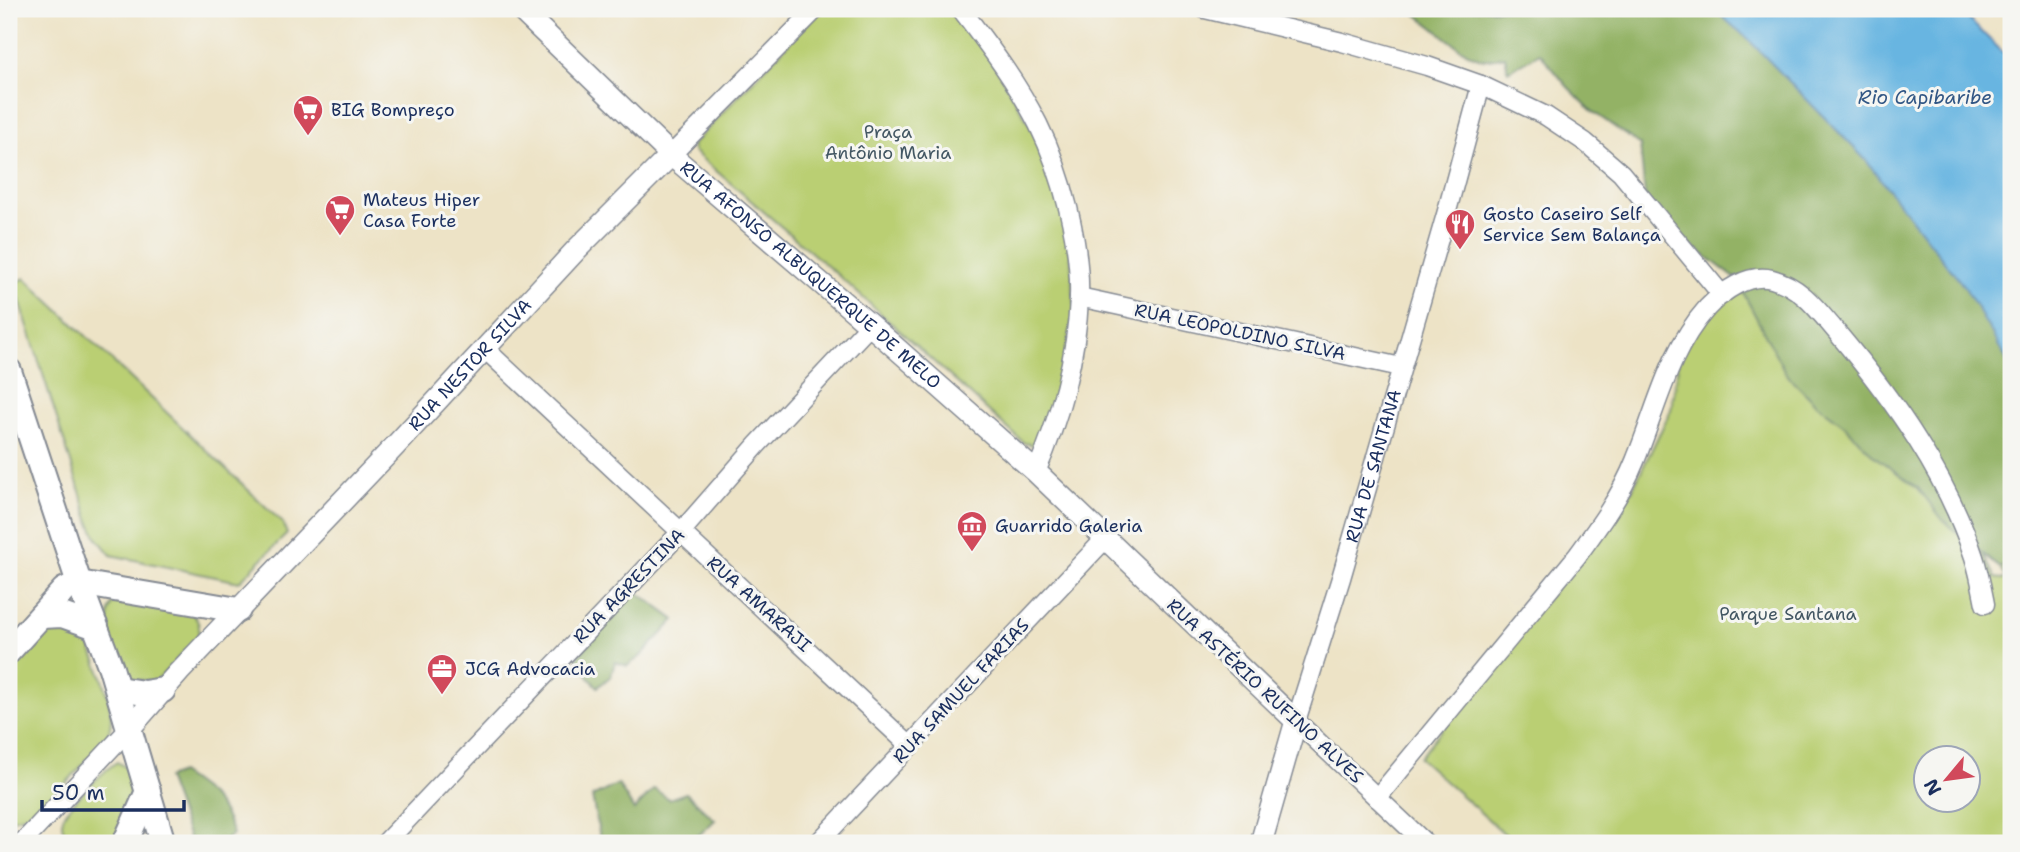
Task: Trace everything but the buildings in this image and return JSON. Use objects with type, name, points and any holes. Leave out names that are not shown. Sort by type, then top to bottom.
[{"type":"main road","points":[[9,370],[79,583],[118,689],[163,843]]},
{"type":"main road","points":[[9,651],[64,590],[79,583],[238,610]]},
{"type":"main road","points":[[41,616],[62,615],[96,627]]},
{"type":"main road","points":[[118,689],[144,693],[163,690]]},
{"type":"main road","points":[[125,843],[148,791]]},
{"type":"street","name":"RUA AFONSO ALBUQUERQUE DE MELO","points":[[520,9],[671,155],[870,325],[1036,472],[1105,539]]},
{"type":"street","name":"RUA NESTOR SILVA","points":[[129,729],[577,250],[816,9]]},
{"type":"street","points":[[961,9],[1018,88],[1039,125],[1068,210],[1076,255],[1079,297],[1076,327],[1061,403],[1036,472]]},
{"type":"street","points":[[1205,9],[1354,46],[1481,85],[1546,116],[1585,142],[1621,173],[1722,295]]},
{"type":"street","name":"RUA DE SANTANA","points":[[1261,843],[1341,578],[1481,85]]},
{"type":"street","points":[[1377,798],[1577,556],[1604,519],[1635,460],[1672,360],[1707,308],[1744,281],[1758,277],[1792,287],[1816,308],[1874,376],[1924,449],[1944,487],[1975,558],[1985,604]]},
{"type":"street","name":"RUA LEOPOLDINO SILVA","points":[[1079,297],[1401,367]]},
{"type":"street","name":"RUA AGRESTINA","points":[[385,843],[680,533],[757,445],[870,325]]},
{"type":"street","name":"RUA AMARAJI","points":[[485,349],[910,746]]},
{"type":"street","name":"RUA ASTÉRIO RUFINO ALVES","points":[[1105,539],[1425,843]]},
{"type":"street","name":"RUA SAMUEL FARIAS","points":[[818,843],[1105,539]]},
{"type":"street","points":[[22,843],[129,729]]},
{"type":"green space","name":"Praça Antônio Maria","points":[[821,9],[955,9],[981,42],[1043,147],[1069,237],[1075,309],[1043,441],[1034,445],[1024,443],[840,277],[693,151],[692,145]]},
{"type":"green space","points":[[1409,9],[1713,9],[1745,36],[1865,159],[1966,289],[2011,367],[2011,563],[2000,568],[1943,520],[1918,488],[1874,456],[1844,425],[1815,403],[1786,374],[1736,279],[1673,231],[1647,217],[1640,145],[1592,111],[1540,53],[1508,71],[1505,56],[1485,59],[1475,57]]},
{"type":"green space","points":[[25,278],[283,523],[287,534],[239,582],[111,555],[97,538],[17,292],[15,283]]},
{"type":"green space","name":"Parque Santana","points":[[1757,282],[1982,552],[1995,578],[2008,580],[2000,568],[2011,563],[2011,843],[1515,843],[1419,758],[1630,494],[1671,410],[1680,352],[1722,297]]},
{"type":"green space","points":[[636,591],[675,620],[640,657],[627,666],[615,662],[611,676],[598,687],[589,678],[577,657]]},
{"type":"green space","points":[[115,600],[192,613],[199,625],[196,639],[156,682],[128,679],[125,675],[109,626],[110,608]]},
{"type":"green space","points":[[63,626],[84,635],[89,642],[110,704],[110,728],[106,739],[48,800],[22,817],[9,819],[9,671],[48,631]]},
{"type":"green space","points":[[117,762],[130,770],[142,791],[118,843],[88,843],[69,838],[62,821],[71,805]]},
{"type":"green space","points":[[180,773],[206,792],[224,813],[233,834],[222,843],[191,843],[167,778]]},
{"type":"green space","points":[[618,784],[634,810],[654,789],[669,799],[686,793],[715,820],[697,837],[679,837],[680,843],[601,843],[592,797]]},
{"type":"water","name":"Rio Capibaribe","points":[[1713,9],[1958,9],[2011,60],[2011,367],[1966,289],[1865,159],[1745,36]]},
{"type":"place","name":"BIG Bompreço","points":[[308,137]]},
{"type":"place","name":"Mateus Hiper Casa Forte","points":[[340,237]]},
{"type":"place","name":"Gosto Caseiro Self Service Sem Balança","points":[[1460,251]]},
{"type":"place","name":"Guarrido Galeria","points":[[972,553]]},
{"type":"place","name":"JCG Advocacia","points":[[442,696]]}]
